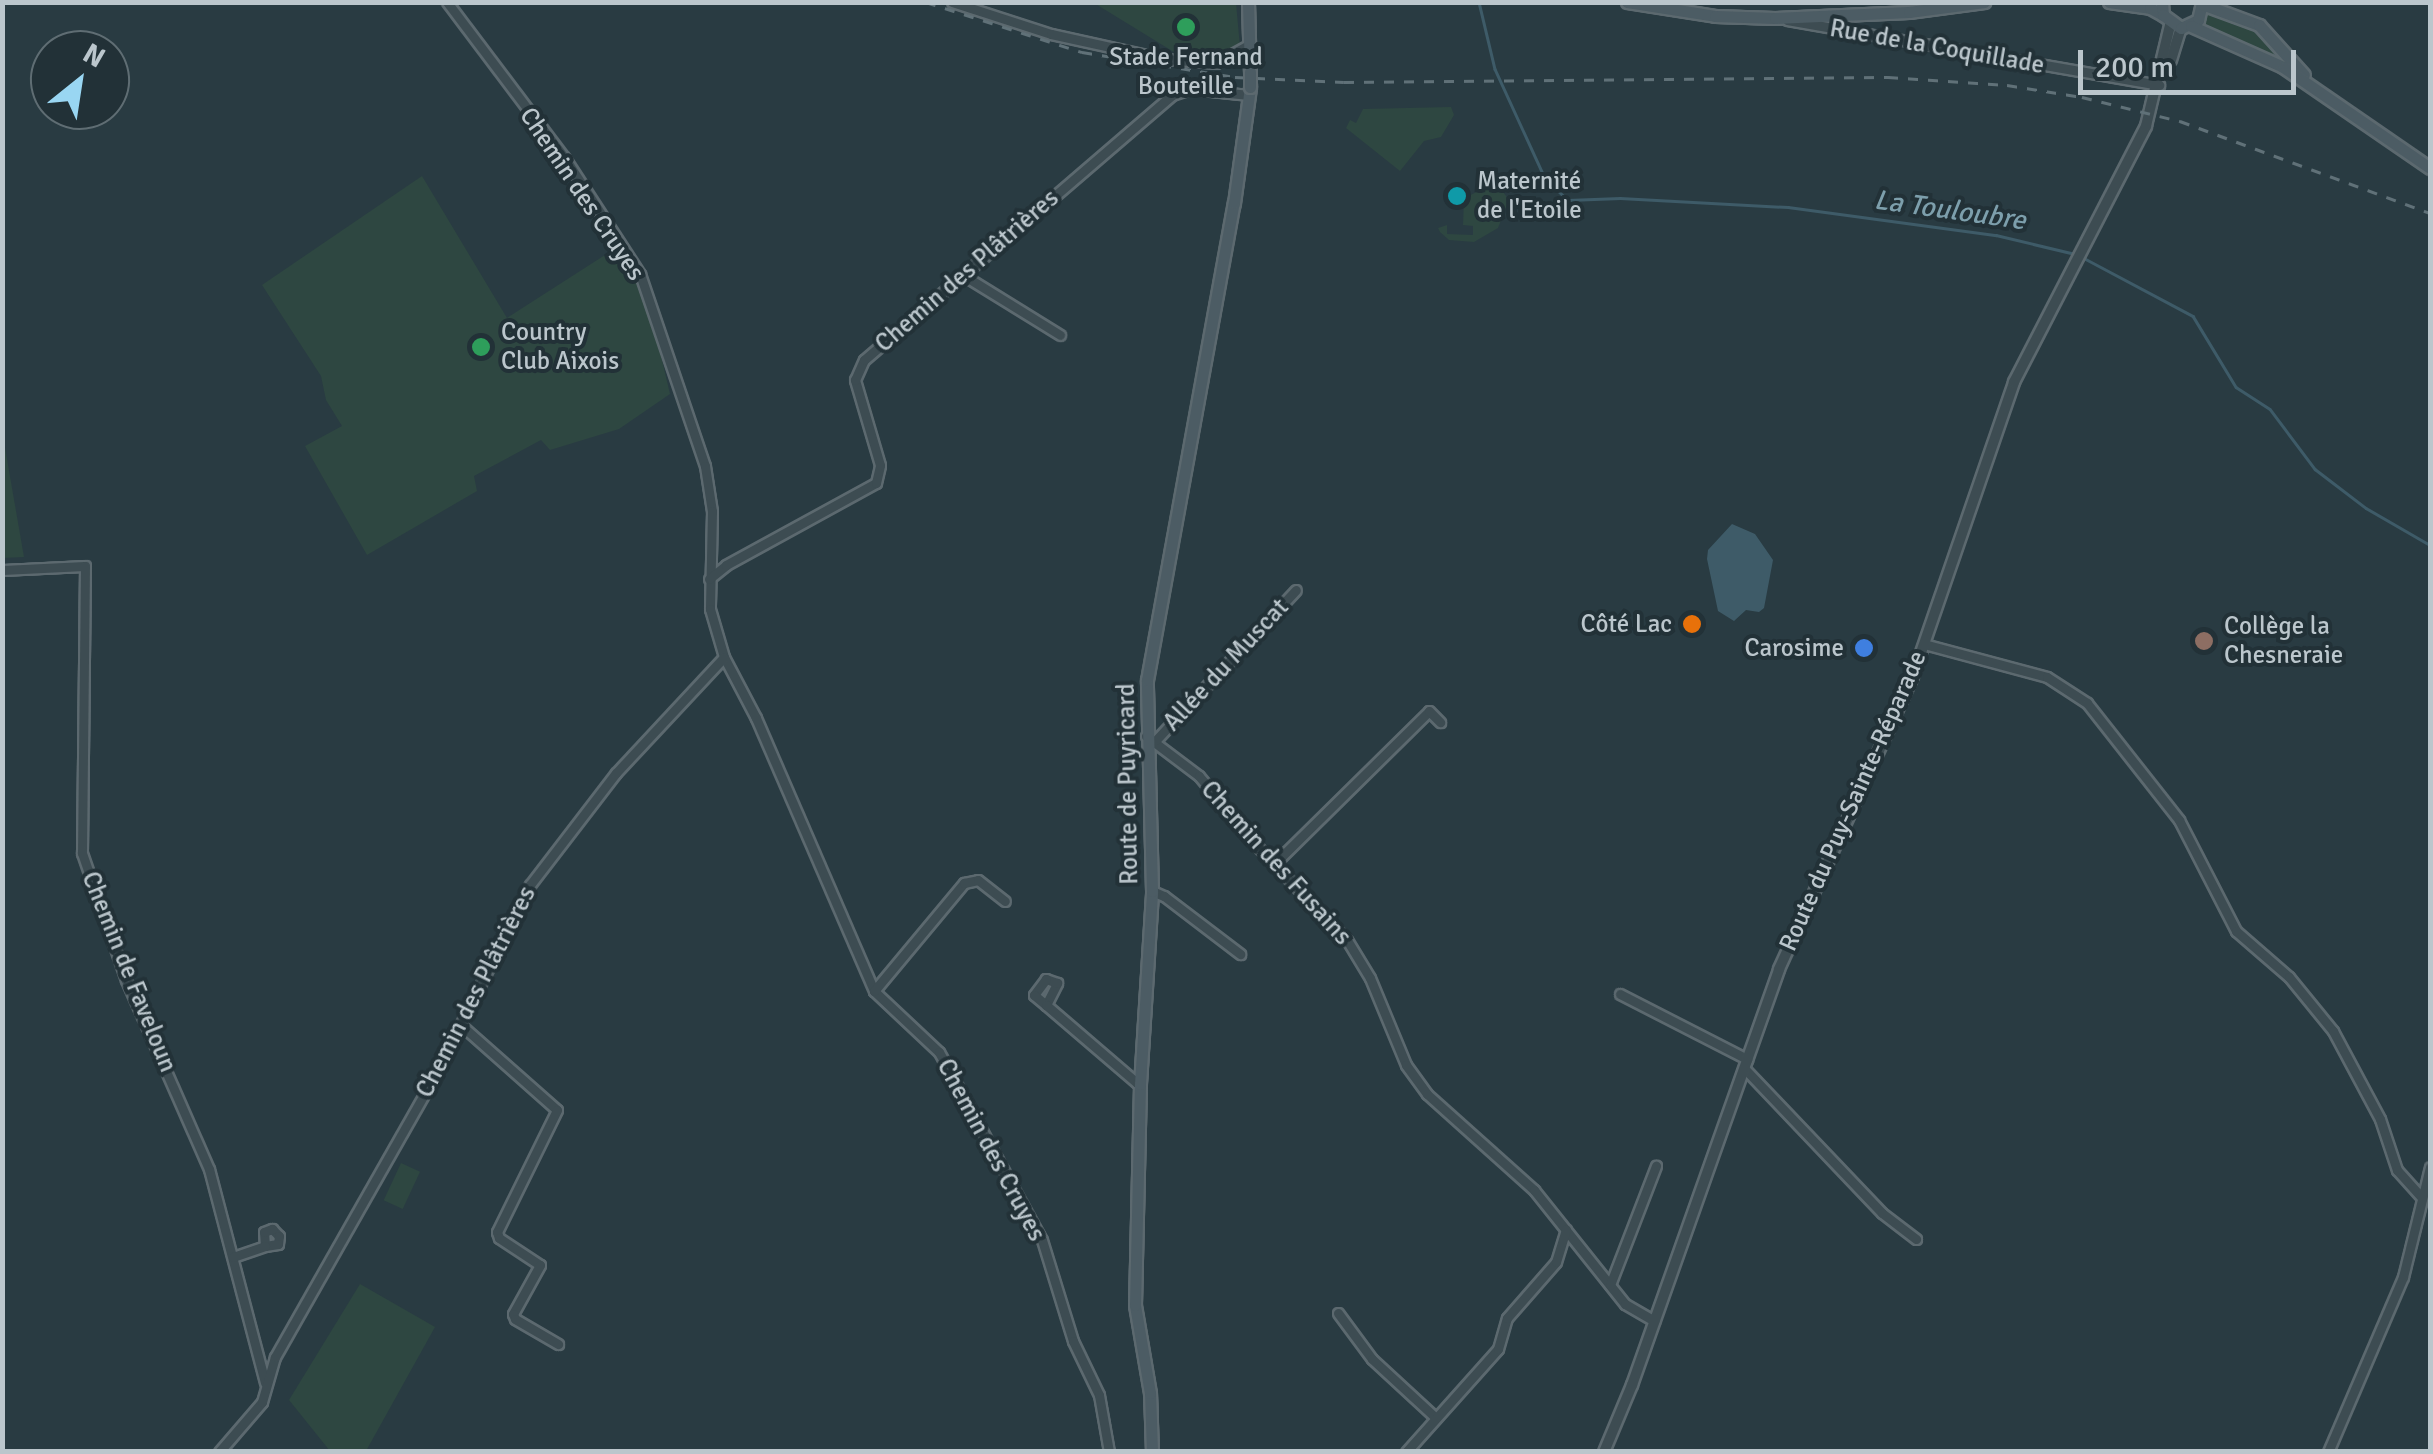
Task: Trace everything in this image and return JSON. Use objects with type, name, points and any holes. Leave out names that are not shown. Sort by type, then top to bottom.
[{"type":"main road","name":"Route de Puyricard","points":[[1152,1452],[1150,1393],[1135,1304],[1140,1084],[1152,891],[1147,680],[1234,203],[1250,91],[1248,2]]},
{"type":"main road","points":[[1627,2],[1715,16],[1775,18],[1877,14],[1984,2]]},
{"type":"main road","points":[[2108,2],[2150,8],[2270,60],[2326,94],[2430,168]]},
{"type":"main road","points":[[2173,19],[2198,20],[2202,3],[2260,26],[2326,94]]},
{"type":"street","name":"Chemin des Cruyes","points":[[447,2],[564,157],[640,274],[670,372],[706,466],[712,512],[709,579]]},
{"type":"street","points":[[952,2],[1051,34],[1165,59],[1216,62],[1250,44]]},
{"type":"street","points":[[1874,36],[1877,14]]},
{"type":"street","name":"Rue de la Coquillade","points":[[1775,18],[2158,84]]},
{"type":"street","name":"Route du Puy-Sainte-Réparade","points":[[2153,108],[2173,19]]},
{"type":"street","name":"Route du Puy-Sainte-Réparade","points":[[1604,1452],[1795,930],[1924,644],[2014,382],[2153,108],[2173,19]]},
{"type":"street","name":"Chemin des Plâtrières","points":[[709,579],[726,565],[876,483],[880,465],[857,397],[858,369],[1172,95],[1191,89],[1250,91]]},
{"type":"street","points":[[963,275],[1060,335]]},
{"type":"street","name":"Chemin de Faveloun","points":[[2,570],[85,566],[82,852],[126,980],[208,1169],[266,1387]]},
{"type":"street","points":[[709,579],[710,609],[724,657]]},
{"type":"street","name":"Allée du Muscat","points":[[1151,738],[1296,590]]},
{"type":"street","points":[[1924,644],[2047,678],[2069,689],[2102,719],[2178,820],[2236,931],[2289,977],[2333,1031],[2380,1119],[2397,1170],[2422,1197]]},
{"type":"street","name":"Chemin des Cruyes","points":[[724,657],[756,718],[874,991],[939,1052],[1042,1240],[1073,1341],[1099,1396],[1109,1452]]},
{"type":"street","name":"Chemin des Plâtrières","points":[[218,1452],[262,1402],[275,1357],[461,1025],[530,885],[616,773],[724,657]]},
{"type":"street","points":[[1275,863],[1429,711],[1440,722]]},
{"type":"street","name":"Chemin des Fusains","points":[[1151,738],[1199,776],[1360,958],[1406,1065],[1420,1086],[1532,1188],[1610,1285],[1638,1315],[1654,1321]]},
{"type":"street","points":[[874,991],[964,883],[978,880],[1005,900]]},
{"type":"street","points":[[1152,891],[1240,954]]},
{"type":"street","points":[[1620,994],[1745,1063],[1882,1213],[1916,1240]]},
{"type":"street","points":[[1046,1005],[1140,1084]]},
{"type":"street","points":[[461,1025],[557,1110],[498,1232],[499,1238],[540,1264],[513,1314],[515,1319],[558,1344]]},
{"type":"street","points":[[1610,1285],[1656,1166]]},
{"type":"street","points":[[2328,1452],[2403,1276],[2430,1168]]},
{"type":"street","points":[[1406,1452],[1498,1350],[1507,1318],[1556,1262],[1566,1228]]},
{"type":"street","points":[[233,1257],[264,1246]]},
{"type":"street","points":[[1338,1313],[1372,1360],[1436,1418]]},
{"type":"green space","name":"Stade Fernand Bouteille","points":[[1094,3],[1236,3],[1240,47],[1220,59],[1182,57]]},
{"type":"green space","points":[[2207,10],[2259,28],[2294,69],[2201,23]]},
{"type":"green space","points":[[1451,107],[1454,115],[1441,137],[1424,141],[1400,171],[1346,128],[1350,120],[1356,123],[1363,109]]},
{"type":"green space","name":"Country Club Aixois","points":[[422,176],[507,318],[619,246],[639,279],[650,309],[670,394],[619,429],[550,450],[541,440],[474,476],[477,491],[367,555],[305,446],[342,426],[326,400],[321,376],[262,285]]},
{"type":"green space","points":[[1495,181],[1509,200],[1498,228],[1474,242],[1449,240],[1440,232],[1438,228],[1447,225],[1447,234],[1473,235],[1473,226],[1463,225],[1464,199]]},
{"type":"green space","points":[[3,436],[24,557],[3,558]]},
{"type":"green space","points":[[401,1163],[420,1172],[403,1209],[384,1200]]},
{"type":"green space","points":[[360,1284],[435,1327],[366,1451],[330,1451],[289,1400]]},
{"type":"water","points":[[1732,524],[1755,534],[1773,560],[1764,608],[1759,612],[1746,610],[1734,621],[1718,611],[1707,559],[1708,550]]},
{"type":"waterway","name":"La Touloubre","points":[[1479,2],[1495,69],[1545,178],[1568,200],[1620,198],[1788,207],[1996,235],[2075,254]]},
{"type":"waterway","name":"La Touloubre","points":[[2082,257],[2193,316],[2236,387],[2270,409],[2315,469],[2366,508],[2430,545]]},
{"type":"railway","points":[[926,2],[1082,52],[1235,77],[1344,82],[1888,77],[2007,85],[2082,97],[2180,121],[2430,213]]},
{"type":"place","name":"Stade Fernand Bouteille","points":[[1186,27]]},
{"type":"place","name":"Maternité de l'Etoile","points":[[1457,196]]},
{"type":"place","name":"Country Club Aixois","points":[[481,347]]},
{"type":"place","name":"Côté Lac","points":[[1692,624]]},
{"type":"place","name":"Collège la Chesneraie","points":[[2204,641]]},
{"type":"place","name":"Carosime","points":[[1864,648]]}]
